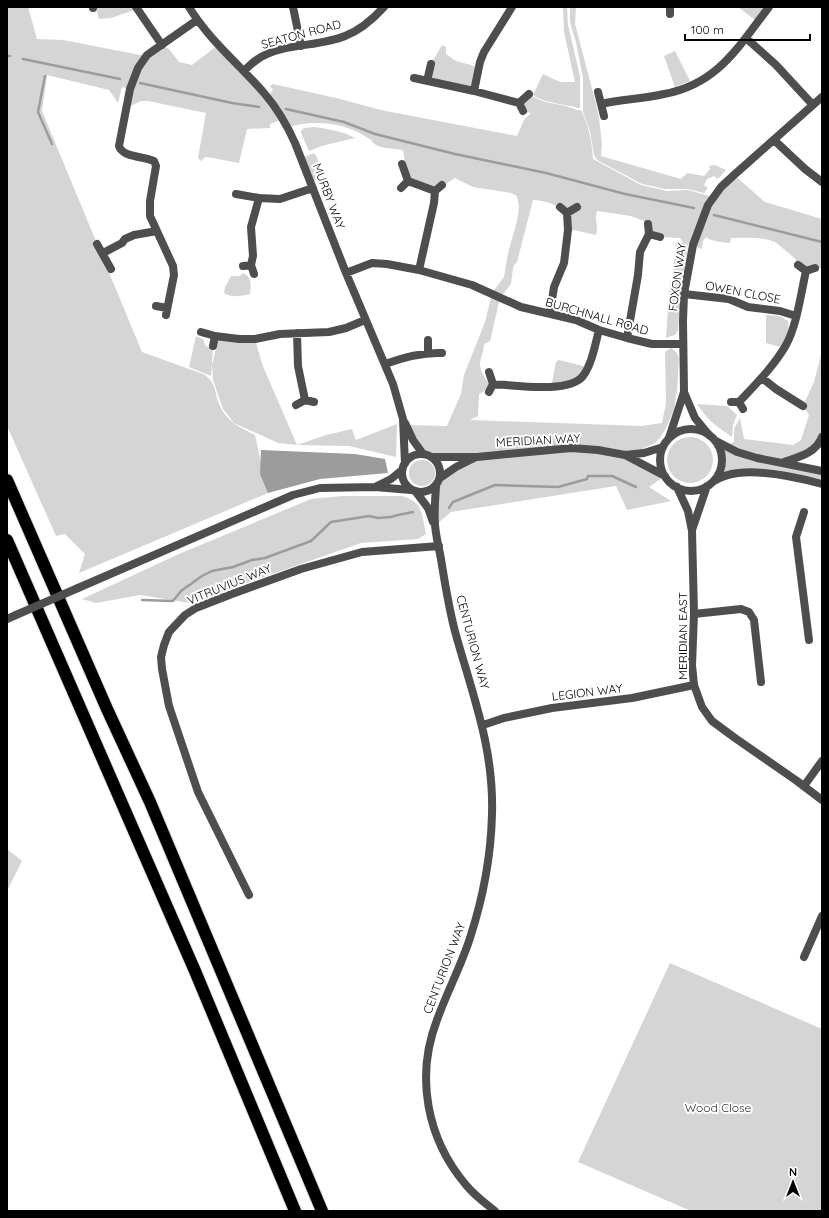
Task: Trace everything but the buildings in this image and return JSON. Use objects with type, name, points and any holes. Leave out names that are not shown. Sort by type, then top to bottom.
[{"type":"highway","points":[[7,480],[107,709],[150,802],[322,1211]]},
{"type":"highway","points":[[7,540],[195,971],[295,1211]]},
{"type":"street","points":[[136,7],[162,45]]},
{"type":"street","name":"MURBY WAY","points":[[189,7],[197,20],[217,44],[268,97],[288,127],[302,158],[365,320],[385,364],[403,419],[413,440],[423,454]]},
{"type":"street","points":[[293,7],[301,46]]},
{"type":"street","name":"SEATON ROAD","points":[[244,71],[257,59],[264,55],[343,37],[356,31],[367,23],[384,7]]},
{"type":"street","points":[[474,90],[482,57],[512,7]]},
{"type":"street","points":[[601,104],[623,99],[664,94],[693,86],[706,79],[746,38],[767,10]]},
{"type":"street","points":[[156,306],[167,311],[174,275],[173,266],[150,216],[149,208],[156,166],[154,161],[148,158],[124,153],[120,150],[119,146],[134,76],[138,68],[147,56],[197,20]]},
{"type":"street","points":[[746,38],[776,65],[813,105]]},
{"type":"street","points":[[427,81],[431,64]]},
{"type":"street","points":[[414,78],[474,90],[519,103],[523,111]]},
{"type":"street","points":[[598,92],[604,116]]},
{"type":"street","points":[[519,103],[529,94]]},
{"type":"street","name":"FOXON WAY","points":[[669,438],[684,392],[684,294],[693,245],[708,205],[721,187],[822,97]]},
{"type":"street","points":[[774,140],[805,169],[822,182]]},
{"type":"street","points":[[402,164],[408,181],[417,186],[435,191]]},
{"type":"street","points":[[401,188],[408,181]]},
{"type":"street","points":[[419,270],[434,203],[435,191],[442,186]]},
{"type":"street","points":[[236,194],[258,198],[280,199],[313,188]]},
{"type":"street","points":[[254,274],[247,266],[253,256],[251,227],[258,198]]},
{"type":"street","points":[[550,313],[554,287],[565,259],[568,230],[567,213],[560,207]]},
{"type":"street","points":[[567,213],[577,207]]},
{"type":"street","points":[[627,338],[638,275],[640,252],[649,234],[648,224]]},
{"type":"street","points":[[103,253],[134,235],[157,230]]},
{"type":"street","points":[[649,234],[660,237]]},
{"type":"street","points":[[97,244],[111,269]]},
{"type":"street","name":"BURCHNALL ROAD","points":[[346,273],[372,264],[387,264],[419,270],[472,285],[520,307],[576,320],[599,330],[627,338],[652,344],[683,344]]},
{"type":"street","points":[[798,265],[806,271]]},
{"type":"street","points":[[806,271],[815,268]]},
{"type":"street","points":[[738,404],[762,378],[786,345],[796,316],[806,271]]},
{"type":"street","name":"OWEN CLOSE","points":[[684,294],[729,299],[748,307],[780,311],[796,316]]},
{"type":"street","points":[[201,332],[215,336],[255,339],[280,334],[312,334],[329,332],[346,328],[365,320]]},
{"type":"street","points":[[489,372],[491,388],[562,387],[574,383],[583,375],[591,359],[599,330]]},
{"type":"street","points":[[297,333],[298,366],[305,400]]},
{"type":"street","points":[[213,346],[215,336]]},
{"type":"street","points":[[428,340],[428,352]]},
{"type":"street","points":[[385,364],[402,358],[428,352],[442,353]]},
{"type":"street","points":[[762,378],[803,406]]},
{"type":"street","name":"FOXON WAY","points":[[684,392],[695,418],[712,438]]},
{"type":"street","points":[[296,405],[305,400],[314,402]]},
{"type":"street","name":"MURBY WAY","points":[[403,419],[403,467]]},
{"type":"street","points":[[822,471],[784,462],[757,458],[737,452],[702,431],[693,429],[680,431],[669,438],[663,447],[660,465],[670,483],[677,487],[692,490],[736,473],[764,473],[822,484]]},
{"type":"street","points":[[711,483],[720,470],[722,457],[718,445],[712,438]]},
{"type":"street","points":[[784,462],[809,453],[822,441]]},
{"type":"street","name":"MERIDIAN WAY","points":[[432,457],[477,457],[571,448],[598,450],[625,455],[644,453],[663,447]]},
{"type":"street","points":[[7,619],[293,495],[320,488],[375,487],[426,492],[436,487],[440,478],[441,470],[438,463],[432,457],[423,454],[416,454],[409,458],[403,467],[391,479],[375,487]]},
{"type":"street","name":"MERIDIAN WAY","points":[[625,455],[665,476]]},
{"type":"street","name":"MERIDIAN WAY","points":[[440,478],[456,467],[477,457]]},
{"type":"street","points":[[403,467],[402,478],[406,485],[414,491]]},
{"type":"street","name":"MERIDIAN EAST","points":[[692,531],[711,483]]},
{"type":"street","name":"CENTURION WAY","points":[[435,526],[436,487]]},
{"type":"street","name":"MERIDIAN EAST","points":[[677,487],[688,511],[692,531],[694,614],[692,665],[694,685],[702,707],[712,721],[822,800]]},
{"type":"street","name":"CENTURION WAY","points":[[414,491],[428,508],[435,526],[455,633],[483,725],[491,775],[492,805],[490,850],[487,874],[470,938],[455,978],[436,1021],[428,1053],[426,1079],[427,1103],[433,1129],[454,1169],[467,1187],[495,1211]]},
{"type":"street","points":[[804,512],[796,536],[809,640]]},
{"type":"street","name":"VITRUVIUS WAY","points":[[249,895],[198,792],[169,706],[161,657],[169,632],[184,615],[196,608],[301,569],[362,552],[439,546]]},
{"type":"street","points":[[694,614],[741,609],[750,612],[754,620],[761,682]]},
{"type":"street","name":"LEGION WAY","points":[[483,725],[504,718],[545,709],[632,698],[694,685]]},
{"type":"street","points":[[804,786],[822,761]]},
{"type":"street","points":[[804,957],[822,916]]},
{"type":"green space","points":[[7,7],[28,7],[37,39],[63,40],[140,55],[147,55],[162,45],[169,49],[179,62],[192,65],[218,45],[267,97],[273,90],[270,86],[273,84],[381,110],[517,136],[524,120],[531,113],[523,111],[519,103],[529,94],[545,102],[581,110],[590,134],[593,159],[641,185],[667,191],[688,190],[713,197],[734,175],[765,202],[822,219],[822,268],[815,268],[806,271],[793,257],[775,242],[770,240],[731,238],[730,243],[715,241],[706,237],[703,241],[702,249],[687,243],[678,330],[675,335],[666,338],[670,281],[672,281],[676,243],[683,242],[680,238],[660,237],[649,234],[648,224],[644,221],[631,216],[597,211],[596,235],[568,230],[567,213],[551,204],[533,200],[517,262],[513,268],[511,284],[500,298],[490,341],[484,344],[480,366],[489,384],[488,389],[479,394],[478,416],[470,420],[642,426],[662,423],[666,403],[665,352],[671,348],[677,353],[679,359],[674,409],[666,428],[655,443],[644,448],[644,453],[626,455],[665,476],[649,487],[671,501],[627,510],[616,486],[451,512],[435,526],[436,487],[440,478],[476,457],[432,457],[423,454],[406,425],[447,426],[461,394],[464,375],[485,322],[492,293],[504,277],[508,253],[517,221],[519,207],[517,196],[511,193],[473,187],[455,178],[435,191],[408,181],[403,150],[378,146],[362,134],[342,126],[331,124],[309,123],[288,127],[283,119],[270,124],[270,128],[247,129],[239,163],[205,157],[201,161],[198,158],[206,113],[148,101],[141,101],[126,108],[130,89],[122,87],[118,103],[109,90],[47,75],[42,111],[142,352],[208,377],[213,384],[220,406],[226,416],[235,424],[255,435],[268,493],[79,573],[85,554],[65,534],[56,536],[7,426]]},
{"type":"green space","points":[[93,7],[136,7],[137,9],[111,18],[99,19],[96,8]]},
{"type":"green space","points":[[563,7],[567,7],[568,25],[580,76],[580,108],[548,102],[533,95],[543,74],[560,82],[575,82],[564,32]]},
{"type":"green space","points":[[570,7],[576,7],[575,24],[599,117],[602,145],[601,156],[681,179],[687,173],[704,176],[710,169],[709,166],[715,165],[726,170],[718,179],[714,176],[707,179],[704,185],[708,188],[704,193],[688,189],[665,189],[642,184],[597,160],[594,155],[590,131],[583,112],[583,78],[576,42],[570,22]]},
{"type":"green space","points":[[738,7],[766,7],[755,20]]},
{"type":"green space","points":[[442,45],[446,47],[446,54],[456,61],[479,69],[474,91],[427,81],[431,64]]},
{"type":"green space","points":[[675,51],[690,81],[675,87],[664,56]]},
{"type":"green space","points":[[314,127],[340,132],[355,138],[325,145],[309,151],[301,131],[304,128]]},
{"type":"green space","points":[[314,153],[317,157],[322,176],[311,183],[302,158]]},
{"type":"green space","points":[[243,273],[248,277],[251,284],[250,294],[233,296],[224,293],[225,287],[231,276],[240,276]]},
{"type":"green space","points":[[766,315],[780,316],[788,321],[787,335],[780,347],[766,343]]},
{"type":"green space","points":[[196,336],[204,340],[205,346],[213,348],[211,376],[189,367]]},
{"type":"green space","points":[[215,336],[255,339],[262,364],[297,445],[278,443],[234,423],[223,409],[213,380],[212,365],[216,349],[213,346]]},
{"type":"green space","points":[[822,351],[822,439],[785,462],[822,471],[822,484],[788,477],[717,475],[721,458],[715,440],[724,446],[734,442],[734,429],[740,418],[744,439],[793,445],[801,440],[809,415],[803,406],[814,382]]},
{"type":"green space","points":[[559,360],[587,367],[583,375],[551,387],[556,362]]},
{"type":"green space","points":[[697,404],[727,406],[737,415],[733,425],[732,437],[712,422]]},
{"type":"green space","points":[[397,424],[396,457],[349,446],[297,445],[326,435],[352,429],[356,440]]},
{"type":"green space","points":[[690,437],[703,441],[709,447],[713,460],[709,473],[703,479],[690,483],[677,479],[671,473],[667,460],[671,447],[677,441]]},
{"type":"green space","points":[[422,460],[431,464],[435,473],[431,482],[422,486],[413,482],[409,473],[413,464]]},
{"type":"green space","points":[[342,496],[401,496],[408,498],[418,505],[426,534],[418,539],[361,543],[190,603],[140,595],[96,603],[82,599],[179,554],[311,499]]},
{"type":"green space","points":[[7,849],[22,861],[7,891]]},
{"type":"green space","name":"Wood Close","points":[[670,963],[822,1029],[822,1211],[691,1211],[578,1162]]},
{"type":"shaded area","points":[[261,450],[355,454],[385,459],[388,473],[320,479],[268,493],[260,474]]},
{"type":"waterway","points":[[23,59],[120,79]]},
{"type":"waterway","points":[[45,76],[38,112],[52,144]]},
{"type":"waterway","points":[[140,83],[232,103],[259,107]]},
{"type":"waterway","points":[[286,109],[344,122],[375,134],[455,154],[546,173],[625,194],[694,208]]},
{"type":"waterway","points":[[714,215],[822,242]]},
{"type":"waterway","points":[[449,508],[453,502],[495,485],[558,487],[587,479],[588,476],[612,476],[636,487]]},
{"type":"waterway","points":[[142,600],[173,601],[181,591],[202,576],[212,571],[265,558],[311,541],[331,522],[369,516],[378,518],[391,517],[413,512]]}]
